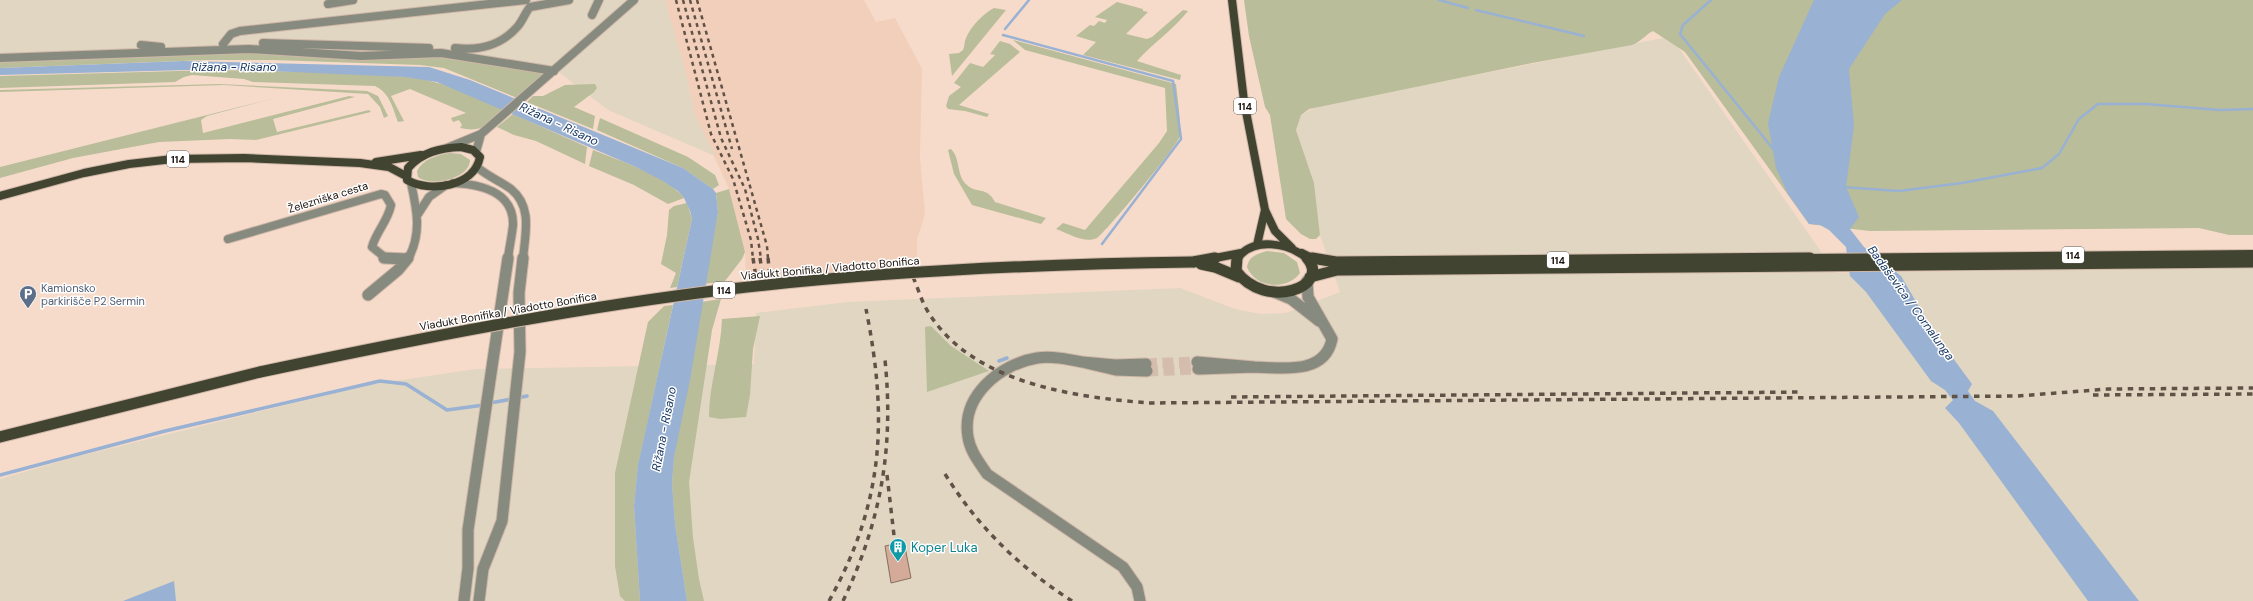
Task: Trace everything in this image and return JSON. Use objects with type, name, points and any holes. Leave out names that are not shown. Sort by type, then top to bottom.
[{"type":"main road","name":"114","points":[[1232,0],[1244,101],[1265,210],[1275,231],[1292,248]]},
{"type":"main road","name":"114","points":[[0,196],[84,173],[129,164],[173,160],[244,158],[360,163],[398,160],[447,148],[461,147],[476,152]]},
{"type":"main road","points":[[476,152],[480,157],[478,167]]},
{"type":"main road","name":"114","points":[[408,179],[411,164],[426,154]]},
{"type":"main road","name":"114","points":[[360,163],[389,168],[422,187],[449,184],[465,178],[478,167]]},
{"type":"main road","name":"114","points":[[1257,245],[1265,210]]},
{"type":"main road","name":"114","points":[[1194,262],[1241,253],[1257,245],[1275,244],[1292,248],[1314,259],[1330,262],[1819,262],[1900,266],[2253,262]]},
{"type":"main road","points":[[1239,277],[1235,264],[1241,253]]},
{"type":"main road","points":[[1302,253],[1311,264],[1309,279]]},
{"type":"main road","name":"114","points":[[1194,262],[1215,267],[1239,277],[1250,286],[1273,292],[1289,291],[1309,279],[1336,270],[1819,262],[1893,257],[2253,254]]},
{"type":"main road","name":"Viadukt Bonifika / Viadotto Bonifica","points":[[0,437],[260,372],[457,331],[611,305],[708,292],[928,270],[1067,264],[1194,262]]},
{"type":"street","points":[[328,4],[353,0]]},
{"type":"street","points":[[223,44],[231,34],[240,31],[526,0]]},
{"type":"street","points":[[141,45],[160,47],[291,43],[402,48],[483,49],[516,28],[530,7],[569,0]]},
{"type":"street","points":[[592,15],[599,0]]},
{"type":"street","points":[[447,148],[483,132],[540,84],[634,0]]},
{"type":"street","points":[[0,58],[248,49],[361,56],[441,53],[526,68],[554,71]]},
{"type":"street","points":[[476,152],[483,132]]},
{"type":"street","points":[[478,167],[487,176],[511,189],[522,201],[527,215],[519,293],[520,352],[502,521],[483,569],[479,601]]},
{"type":"street","points":[[368,295],[388,280],[407,259],[418,239],[418,214],[408,179]]},
{"type":"street","points":[[418,214],[429,197],[449,184],[475,184],[492,190],[504,198],[510,210],[513,223],[502,305],[495,335],[468,530],[468,568],[464,601]]},
{"type":"street","name":"Železniška cesta","points":[[228,239],[381,194],[385,195],[391,205],[390,216],[374,238],[372,247],[381,258],[407,259]]},
{"type":"street","points":[[1198,366],[1297,367],[1319,361],[1326,356],[1332,345],[1329,332],[1308,297],[1309,279]]},
{"type":"street","points":[[1273,292],[1291,299],[1323,323]]},
{"type":"street","points":[[1140,601],[1137,587],[1123,567],[987,474],[977,463],[967,440],[966,419],[970,409],[983,388],[1001,372],[1037,358],[1060,358],[1082,362],[1146,367]]},
{"type":"shaded area","points":[[0,0],[665,0],[686,74],[695,115],[715,156],[608,110],[556,70],[442,52],[0,56]]},
{"type":"shaded area","points":[[665,0],[864,0],[876,22],[895,18],[922,69],[920,157],[925,214],[917,240],[917,263],[746,280],[745,252],[729,189],[695,115],[686,74]]},
{"type":"shaded area","points":[[1663,38],[1678,47],[1836,273],[2253,267],[2253,601],[0,601],[0,479],[72,458],[368,385],[476,369],[754,364],[756,313],[848,302],[1180,288],[1235,309],[1261,314],[1286,313],[1340,292],[1320,235],[1314,183],[1296,130],[1301,115],[1317,106]]},
{"type":"green space","points":[[1244,0],[2253,0],[2253,235],[2229,235],[2199,228],[1870,231],[1809,224],[1685,52],[1653,31],[1632,45],[1532,63],[1309,109],[1301,115],[1296,130],[1314,183],[1320,235],[1316,239],[1310,239],[1301,234],[1286,219],[1270,115],[1265,107],[1249,36]]},
{"type":"green space","points":[[1117,2],[1143,9],[1143,11],[1148,12],[1126,34],[1147,39],[1152,37],[1183,10],[1188,11],[1137,61],[1181,75],[1180,80],[1083,55],[1096,42],[1076,36],[1090,25],[1094,26],[1099,21],[1105,23],[1107,20],[1095,17]]},
{"type":"green space","points":[[994,8],[1006,10],[952,76],[949,54],[959,53],[963,50],[965,40],[971,29],[982,17]]},
{"type":"green space","points":[[1013,40],[1176,84],[1180,119],[1180,136],[1141,188],[1097,238],[1092,240],[1082,239],[1056,229],[1063,223],[1085,230],[1159,143],[1167,131],[1165,88],[1025,50]]},
{"type":"green space","points":[[1000,41],[1010,44],[1020,52],[959,105],[989,114],[987,117],[965,111],[948,109],[946,106],[949,96],[961,87],[954,83],[970,63],[983,67],[995,55],[990,54]]},
{"type":"green space","points":[[224,53],[439,55],[548,72],[517,98],[444,68],[420,65],[273,60],[207,60],[0,68],[0,60]]},
{"type":"green space","points":[[214,70],[361,73],[418,78],[454,87],[504,109],[485,126],[475,129],[468,129],[460,128],[462,125],[459,120],[453,122],[451,118],[466,113],[410,89],[391,96],[404,121],[398,122],[388,97],[375,86],[253,82],[244,79],[192,75],[175,82],[0,88],[0,76]]},
{"type":"green space","points":[[219,84],[367,91],[378,96],[388,116],[384,118],[380,107],[368,94],[224,85],[0,92],[0,90]]},
{"type":"green space","points":[[595,84],[597,88],[594,92],[574,107],[595,116],[593,129],[527,102],[533,96],[543,96],[565,85]]},
{"type":"green space","points":[[349,96],[355,97],[273,119],[277,132],[369,110],[371,112],[256,140],[230,139],[159,142],[73,158],[0,178],[0,167],[279,97],[207,116],[201,120],[203,133]]},
{"type":"green space","points":[[513,114],[587,147],[585,164],[536,141],[514,135],[497,127]]},
{"type":"green space","points":[[600,118],[688,157],[715,175],[719,185],[713,189],[683,168],[597,130]]},
{"type":"green space","points":[[951,149],[956,158],[961,177],[970,188],[989,194],[995,202],[1046,218],[1041,224],[972,205],[954,174],[948,150]]},
{"type":"green space","points":[[593,150],[629,164],[666,182],[684,198],[668,204],[634,185],[589,166]]},
{"type":"green space","points":[[450,153],[461,154],[470,160],[468,167],[464,172],[457,176],[440,181],[424,180],[418,177],[417,171],[423,163],[435,156]]},
{"type":"green space","points":[[729,189],[745,252],[742,259],[725,281],[704,284],[718,212],[716,193]]},
{"type":"green space","points":[[687,203],[692,219],[677,287],[670,288],[676,273],[661,264],[667,235],[669,210],[674,206]]},
{"type":"green space","points":[[1267,251],[1284,253],[1297,262],[1300,273],[1294,279],[1280,285],[1264,283],[1257,279],[1251,274],[1247,267],[1248,263],[1254,256]]},
{"type":"green space","points":[[721,299],[712,330],[689,482],[693,538],[704,601],[687,601],[675,524],[672,483],[674,457],[701,302]]},
{"type":"green space","points":[[673,305],[638,466],[634,506],[640,601],[625,601],[620,596],[615,566],[615,473],[648,322],[664,306]]},
{"type":"green space","points":[[760,316],[753,349],[750,395],[746,417],[720,419],[709,417],[711,392],[720,344],[722,319]]},
{"type":"green space","points":[[931,326],[951,346],[989,371],[927,392],[925,327]]},
{"type":"water","name":"Badaševica / Cornalunga","points":[[1814,0],[1902,0],[1885,14],[1849,69],[1854,126],[1846,187],[1859,217],[1850,229],[1864,247],[1901,276],[1933,331],[1972,384],[1968,391],[1975,401],[1993,411],[2139,601],[2088,601],[1959,423],[1945,408],[1953,400],[1945,390],[1931,381],[1866,292],[1850,276],[1846,247],[1829,230],[1820,225],[1809,224],[1788,194],[1776,168],[1768,123],[1779,77]]},
{"type":"water","name":"Rižana - Risano","points":[[184,61],[429,67],[470,80],[683,168],[713,189],[716,193],[718,212],[690,380],[674,457],[672,483],[675,524],[687,601],[640,601],[634,506],[638,465],[692,219],[684,198],[678,191],[663,181],[636,167],[437,82],[405,77],[225,69],[0,75],[0,68]]},
{"type":"water","points":[[174,581],[176,601],[123,601]]},
{"type":"building","name":"Koper Luka","points":[[904,542],[911,578],[891,583],[885,546]]},
{"type":"waterway","points":[[1005,29],[1029,0]]},
{"type":"waterway","points":[[1439,0],[1468,8]]},
{"type":"waterway","points":[[1711,0],[1683,25],[1680,34],[1774,150]]},
{"type":"waterway","points":[[1476,10],[1584,36]]},
{"type":"waterway","points":[[1003,35],[1173,81],[1181,139],[1102,244]]},
{"type":"waterway","points":[[1842,187],[1899,191],[1962,183],[2042,168],[2059,154],[2079,119],[2098,104],[2146,104],[2219,110],[2253,109]]},
{"type":"waterway","points":[[999,361],[1007,358]]},
{"type":"waterway","points":[[0,475],[165,431],[380,381],[406,384],[447,410],[484,405]]},
{"type":"waterway","points":[[517,398],[527,396]]},
{"type":"waterway","points":[[490,403],[512,399]]},
{"type":"tunnel","points":[[1146,364],[1197,362]]},
{"type":"tunnel","points":[[1147,371],[1198,369]]},
{"type":"railway","points":[[676,0],[711,134],[733,179],[751,240],[753,259]]},
{"type":"railway","points":[[683,0],[721,138],[745,189],[758,239],[761,259]]},
{"type":"railway","points":[[690,0],[732,149]]},
{"type":"railway","points":[[697,0],[767,246],[768,259]]},
{"type":"railway","points":[[753,258],[756,278]]},
{"type":"railway","points":[[760,258],[763,277]]},
{"type":"railway","points":[[768,258],[770,277]]},
{"type":"railway","points":[[913,277],[927,310],[946,335],[969,354],[996,370],[1026,382],[1057,390],[1088,396],[1149,403],[2018,396],[2108,389],[2253,388]]},
{"type":"railway","points":[[829,601],[847,565],[861,529],[871,494],[876,459],[878,424],[877,387],[873,349],[866,309]]},
{"type":"railway","points":[[843,601],[867,542],[882,484],[888,424],[885,360]]},
{"type":"railway","points":[[1231,397],[1803,392]]},
{"type":"railway","points":[[2093,395],[2253,394]]},
{"type":"railway","points":[[945,474],[971,511],[1001,545],[1034,574],[1072,601]]},
{"type":"railway","points":[[887,475],[895,544]]},
{"type":"place","name":"Kamionsko parkirišče P2 Sermin","points":[[28,309]]},
{"type":"place","name":"Koper Luka","points":[[898,562]]}]
